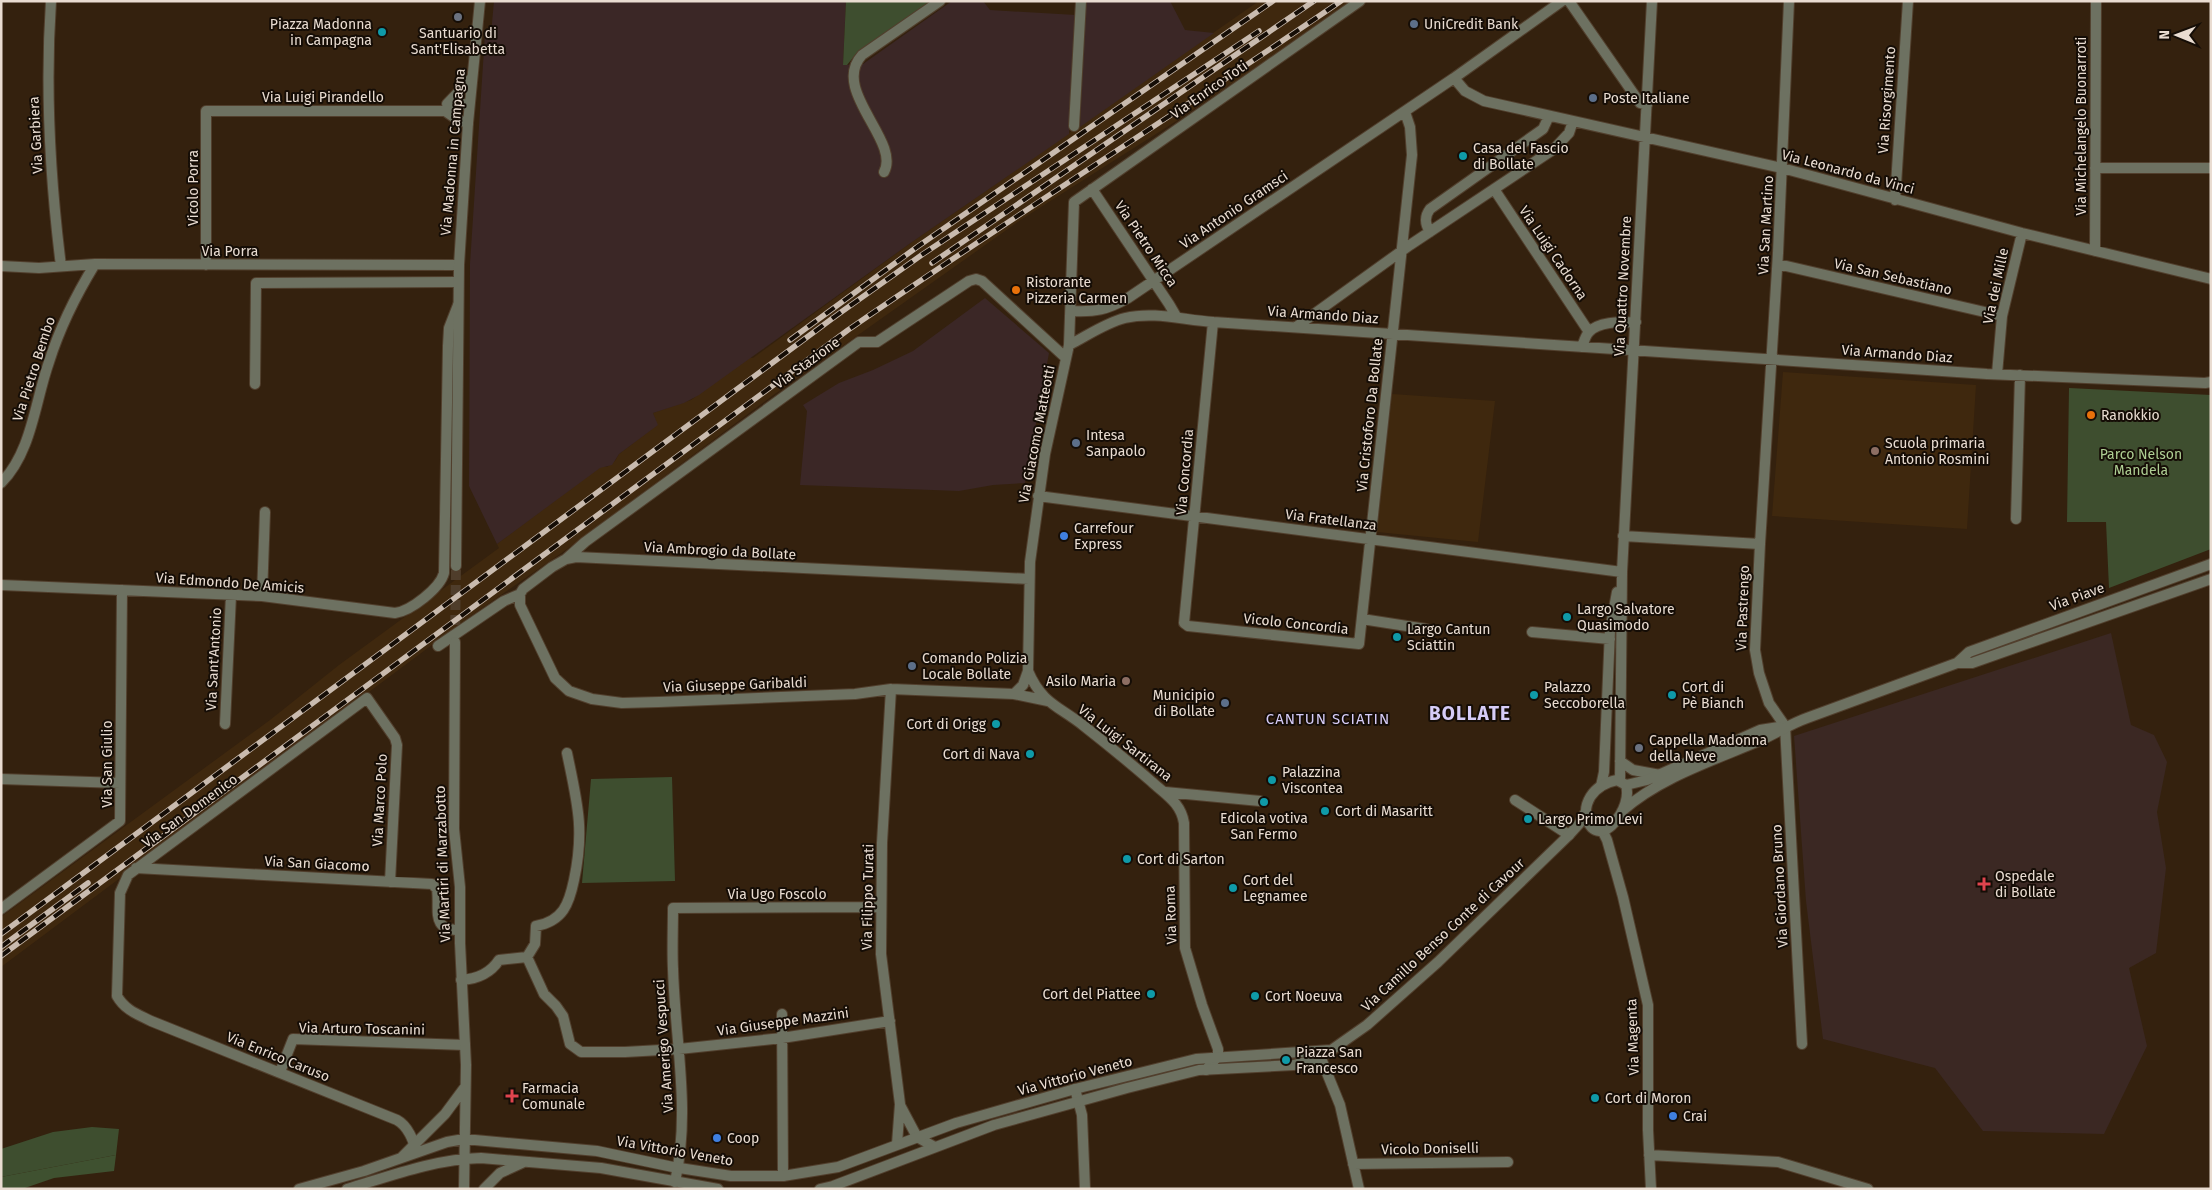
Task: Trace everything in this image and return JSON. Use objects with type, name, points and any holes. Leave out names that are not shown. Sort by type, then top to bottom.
[{"type":"street","name":"Via Garbiera","points":[[52,1],[47,77],[48,117],[61,266]]},
{"type":"street","name":"Via Madonna in Campagna","points":[[456,566],[458,282],[468,123],[480,1]]},
{"type":"street","points":[[884,172],[887,167],[886,153],[855,86],[854,70],[857,61],[862,55],[940,1]]},
{"type":"street","points":[[1074,126],[1081,1]]},
{"type":"street","name":"Via Enrico Toti","points":[[1074,202],[1360,1]]},
{"type":"street","points":[[1454,78],[1562,1]]},
{"type":"street","points":[[1569,1],[1640,103],[1646,105]]},
{"type":"street","name":"Via Quattro Novembre","points":[[1623,783],[1620,761],[1622,572],[1652,1]]},
{"type":"street","name":"Via San Martino","points":[[1772,359],[1789,1]]},
{"type":"street","name":"Via Risorgimento","points":[[1895,200],[1908,1]]},
{"type":"street","name":"Via Michelangelo Buonarroti","points":[[2095,251],[2096,1]]},
{"type":"street","points":[[442,111],[472,78]]},
{"type":"street","name":"Via Leonardo da Vinci","points":[[1454,78],[1465,91],[1476,97],[1549,116],[1782,168],[2022,233],[2211,279]]},
{"type":"street","name":"Via Antonio Gramsci","points":[[1072,310],[1096,312],[1128,298],[1454,78]]},
{"type":"street","name":"Via Luigi Pirandello","points":[[206,111],[442,111],[457,103],[470,105]]},
{"type":"street","name":"Vicolo Porra","points":[[206,111],[206,265]]},
{"type":"street","name":"Via Luigi Pirandello","points":[[442,111],[468,123]]},
{"type":"street","name":"Via Cristoforo Da Bollate","points":[[1370,539],[1412,145],[1410,127],[1405,112]]},
{"type":"street","points":[[1430,232],[1425,222],[1425,217],[1430,209],[1543,129],[1549,116]]},
{"type":"street","points":[[1296,327],[1401,252],[1558,146],[1569,133],[1573,121]]},
{"type":"street","points":[[2095,168],[2211,168]]},
{"type":"street","name":"Via Pietro Micca","points":[[1092,189],[1176,316]]},
{"type":"street","name":"Via Luigi Cadorna","points":[[1494,189],[1589,332]]},
{"type":"street","name":"Via Giacomo Matteotti","points":[[1028,671],[1029,580],[1038,496],[1069,345],[1072,310],[1074,202]]},
{"type":"street","name":"Via dei Mille","points":[[1997,374],[2002,316],[2022,233]]},
{"type":"street","name":"Via Porra","points":[[1,266],[39,268],[95,264],[459,265]]},
{"type":"street","name":"Via Pietro Bembo","points":[[1,483],[17,464],[64,320],[95,264]]},
{"type":"street","name":"Via San Sebastiano","points":[[1778,264],[2002,316]]},
{"type":"street","name":"Via Stazione","points":[[566,559],[601,531],[859,342],[877,342],[969,280],[976,279],[982,281],[1066,358]]},
{"type":"street","points":[[255,384],[256,283],[458,282]]},
{"type":"street","name":"Via Madonna in Campagna","points":[[442,577],[444,568],[449,328],[458,305]]},
{"type":"street","name":"Via Armando Diaz","points":[[1069,345],[1123,319],[1137,316],[1176,316],[1213,322],[1634,351],[1997,374],[2211,382]]},
{"type":"street","name":"Via Concordia","points":[[1185,624],[1213,322]]},
{"type":"street","points":[[1582,347],[1589,332],[1608,324],[1636,322]]},
{"type":"street","name":"Via Pastrengo","points":[[1772,359],[1760,544],[1756,662],[1769,703],[1785,726]]},
{"type":"street","points":[[2016,519],[2020,375]]},
{"type":"street","name":"Via Fratellanza","points":[[1038,496],[1622,572]]},
{"type":"street","points":[[262,596],[264,512]]},
{"type":"street","points":[[1624,536],[1760,544]]},
{"type":"street","name":"Vicolo Concordia","points":[[1185,624],[1359,644],[1370,539]]},
{"type":"street","name":"Via Ambrogio da Bollate","points":[[438,646],[504,601],[520,594],[523,589],[552,567],[566,559],[576,557],[1029,580]]},
{"type":"street","name":"Via Piave","points":[[1957,663],[1969,652],[2211,564]]},
{"type":"street","name":"Via Quattro Novembre","points":[[1601,786],[1606,753],[1610,638],[1614,606],[1622,572]]},
{"type":"street","name":"Via Edmondo De Amicis","points":[[1,584],[262,596],[400,612],[409,609],[435,588],[442,577]]},
{"type":"street","name":"Via Piave","points":[[1623,783],[1637,784],[1760,730],[1785,726],[1957,663],[1972,663],[2211,579]]},
{"type":"street","name":"Via San Giulio","points":[[1,909],[120,821],[122,590]]},
{"type":"street","name":"Via Giuseppe Garibaldi","points":[[520,594],[520,605],[555,678],[569,691],[592,699],[622,703],[669,702],[855,694],[891,689],[1014,694],[1048,702]]},
{"type":"street","name":"Via Sant'Antonio","points":[[225,724],[231,595]]},
{"type":"street","points":[[1362,619],[1426,629]]},
{"type":"street","points":[[1532,632],[1610,638]]},
{"type":"street","name":"Via Martiri di Marzabotto","points":[[455,642],[454,829],[459,873],[461,980],[465,1045],[464,1189]]},
{"type":"street","points":[[1014,694],[1022,685],[1028,671]]},
{"type":"street","points":[[1028,671],[1036,687],[1048,702]]},
{"type":"street","name":"Via Filippo Turati","points":[[891,689],[881,907],[881,954],[900,1104],[897,1144]]},
{"type":"street","name":"Via San Domenico","points":[[117,996],[120,893],[128,875],[367,698]]},
{"type":"street","name":"Via Marco Polo","points":[[367,698],[396,738],[397,744],[390,882]]},
{"type":"street","name":"Via Luigi Sartirana","points":[[1048,702],[1082,724],[1164,792],[1181,810]]},
{"type":"street","name":"Via Piave","points":[[1622,811],[1651,790],[1764,739],[1785,726]]},
{"type":"street","name":"Via Giordano Bruno","points":[[1785,726],[1802,1044]]},
{"type":"street","points":[[461,980],[476,978],[491,970],[499,960],[527,957],[535,944],[536,926],[557,919],[570,899],[580,853],[579,812],[567,753]]},
{"type":"street","points":[[1620,761],[1633,770],[1660,774]]},
{"type":"street","points":[[1,779],[120,783]]},
{"type":"street","points":[[1608,782],[1623,783],[1628,795],[1622,811],[1612,825],[1597,829],[1588,825],[1586,811],[1590,799],[1601,786],[1608,782]]},
{"type":"street","points":[[1164,792],[1260,801]]},
{"type":"street","points":[[1181,810],[1189,800],[1199,796]]},
{"type":"street","points":[[1515,800],[1569,836]]},
{"type":"street","name":"Via Roma","points":[[1181,810],[1184,823],[1185,948],[1202,1005],[1218,1045],[1218,1056]]},
{"type":"street","name":"Via Camillo Benso Conte di Cavour","points":[[1319,1054],[1331,1050],[1367,1025],[1438,962],[1569,836],[1579,824],[1586,811]]},
{"type":"street","name":"Via Camillo Benso Conte di Cavour","points":[[1569,836],[1597,829]]},
{"type":"street","name":"Via Magenta","points":[[1597,829],[1607,840],[1623,897],[1648,1004],[1651,1189]]},
{"type":"street","name":"Via San Giacomo","points":[[136,868],[435,886],[438,894],[439,922],[443,928],[448,930],[460,930]]},
{"type":"street","name":"Via Ugo Foscolo","points":[[673,908],[881,907]]},
{"type":"street","name":"Via Amerigo Vespucci","points":[[673,908],[673,969],[683,1118],[676,1182]]},
{"type":"street","name":"Via Giuseppe Mazzini","points":[[527,957],[544,994],[563,1016],[570,1044],[581,1052],[679,1049],[782,1038],[890,1021]]},
{"type":"street","name":"Via Enrico Caruso","points":[[117,996],[122,1004],[131,1011],[403,1123],[416,1149]]},
{"type":"street","points":[[782,1014],[783,1176]]},
{"type":"street","name":"Via Arturo Toscanini","points":[[280,1072],[293,1039],[465,1045]]},
{"type":"street","points":[[1206,1070],[1218,1056],[1319,1054]]},
{"type":"street","points":[[1206,1070],[1294,1065],[1319,1054]]},
{"type":"street","points":[[1319,1054],[1340,1105],[1358,1189]]},
{"type":"street","name":"Via Vittorio Veneto","points":[[416,1149],[464,1138],[597,1151],[678,1168],[731,1176],[783,1176],[838,1167],[956,1123],[1075,1089],[1196,1059],[1218,1056]]},
{"type":"street","name":"Via Vittorio Veneto","points":[[820,1189],[833,1186],[933,1146],[994,1125],[1188,1072],[1206,1070]]},
{"type":"street","points":[[299,1189],[400,1160],[416,1149],[455,1103],[465,1086]]},
{"type":"street","points":[[1075,1089],[1082,1115],[1085,1189]]},
{"type":"street","name":"Via Filippo Turati","points":[[900,1104],[917,1137]]},
{"type":"street","points":[[917,1137],[933,1146]]},
{"type":"street","points":[[1649,1155],[1778,1162],[1868,1189]]},
{"type":"street","points":[[347,1189],[436,1163],[463,1158],[529,1161],[601,1168],[718,1189]]},
{"type":"street","points":[[484,1189],[500,1173],[514,1165],[529,1161]]},
{"type":"street","name":"Vicolo Doniselli","points":[[1353,1164],[1508,1162]]},
{"type":"shaded area","points":[[494,1],[846,1],[843,65],[863,64],[952,1],[983,1],[990,10],[1076,15],[1069,134],[912,242],[699,395],[684,403],[653,413],[658,425],[619,454],[612,465],[600,468],[497,544],[469,486],[470,264],[485,34],[491,34]]},
{"type":"shaded area","points":[[1086,1],[1170,1],[1185,30],[1214,33],[1080,127]]},
{"type":"shaded area","points":[[1259,1],[1354,1],[1178,120],[1022,219],[772,396],[570,547],[468,618],[1,967],[1,917],[270,720],[339,665],[499,548],[497,544],[600,467],[607,467],[615,461],[619,454],[657,425],[653,413],[691,400],[748,358],[753,358],[912,242]]},
{"type":"shaded area","points":[[985,298],[1049,353],[1025,483],[993,485],[959,491],[800,485],[807,411],[803,405],[839,383],[873,370],[913,351]]},
{"type":"shaded area","name":"Scuola primaria Antonio Rosmini","points":[[1783,372],[1976,385],[1967,529],[1772,516]]},
{"type":"shaded area","points":[[1392,394],[1495,401],[1478,542],[1377,532]]},
{"type":"shaded area","name":"Ospedale di Bollate","points":[[2111,633],[2131,725],[2154,735],[2167,762],[2157,812],[2166,868],[2156,953],[2129,968],[2147,1046],[2104,1134],[1983,1131],[1935,1068],[1823,1039],[1806,901],[1794,736]]},
{"type":"green space","points":[[846,1],[932,1],[856,54],[847,65],[843,65]]},
{"type":"green space","name":"Parco Nelson Mandela","points":[[2069,388],[2211,395],[2211,549],[2109,588],[2106,522],[2067,522]]},
{"type":"green space","points":[[672,777],[675,881],[582,883],[591,779]]},
{"type":"green space","points":[[92,1127],[119,1129],[116,1155],[1,1177],[1,1149],[53,1132]]},
{"type":"green space","points":[[116,1155],[114,1171],[54,1178],[22,1189],[1,1189],[1,1177]]},
{"type":"tunnel","points":[[455,640],[456,566]]},
{"type":"railway","points":[[790,340],[917,247],[1273,1]]},
{"type":"railway","points":[[932,263],[1314,1]]},
{"type":"railway","points":[[1,956],[848,330],[1341,1]]},
{"type":"railway","points":[[1,934],[837,315],[923,254],[1259,31]]},
{"type":"railway","points":[[1,947],[88,883]]},
{"type":"place","name":"Santuario di Sant'Elisabetta","points":[[458,17]]},
{"type":"place","name":"UniCredit Bank","points":[[1414,24]]},
{"type":"place","name":"Piazza Madonna in Campagna","points":[[382,32]]},
{"type":"place","name":"Poste Italiane","points":[[1593,98]]},
{"type":"place","name":"Casa del Fascio di Bollate","points":[[1463,156]]},
{"type":"place","name":"Ristorante Pizzeria Carmen","points":[[1016,290]]},
{"type":"place","name":"Ranokkio","points":[[2091,415]]},
{"type":"place","name":"Intesa Sanpaolo","points":[[1076,443]]},
{"type":"place","name":"Scuola primaria Antonio Rosmini","points":[[1875,451]]},
{"type":"place","name":"Carrefour Express","points":[[1064,536]]},
{"type":"place","name":"Largo Salvatore Quasimodo","points":[[1567,617]]},
{"type":"place","name":"Largo Cantun Sciattin","points":[[1397,637]]},
{"type":"place","name":"Comando Polizia Locale Bollate","points":[[912,666]]},
{"type":"place","name":"Asilo Maria","points":[[1126,681]]},
{"type":"place","name":"Palazzo Seccoborella","points":[[1534,695]]},
{"type":"place","name":"Cort di Pè Bianch","points":[[1672,695]]},
{"type":"place","name":"Municipio di Bollate","points":[[1225,703]]},
{"type":"place","name":"Cort di Origg","points":[[996,724]]},
{"type":"place","name":"Cappella Madonna della Neve","points":[[1639,748]]},
{"type":"place","name":"Cort di Nava","points":[[1030,754]]},
{"type":"place","name":"Palazzina Viscontea","points":[[1272,780]]},
{"type":"place","name":"Edicola votiva San Fermo","points":[[1264,802]]},
{"type":"place","name":"Cort di Masaritt","points":[[1325,811]]},
{"type":"place","name":"Largo Primo Levi","points":[[1528,819]]},
{"type":"place","name":"Cort di Sarton","points":[[1127,859]]},
{"type":"place","name":"Ospedale di Bollate","points":[[1984,884]]},
{"type":"place","name":"Cort del Legnamee","points":[[1233,888]]},
{"type":"place","name":"Cort del Piattee","points":[[1151,994]]},
{"type":"place","name":"Cort Noeuva","points":[[1255,996]]},
{"type":"place","name":"Piazza San Francesco","points":[[1286,1060]]},
{"type":"place","name":"Farmacia Comunale","points":[[512,1096]]},
{"type":"place","name":"Cort di Moron","points":[[1595,1098]]},
{"type":"place","name":"Crai","points":[[1673,1116]]},
{"type":"place","name":"Coop","points":[[717,1138]]},
{"type":"district","name":"BOLLATE","points":[[1470,713]]},
{"type":"district","name":"CANTUN SCIATIN","points":[[1328,719]]}]
